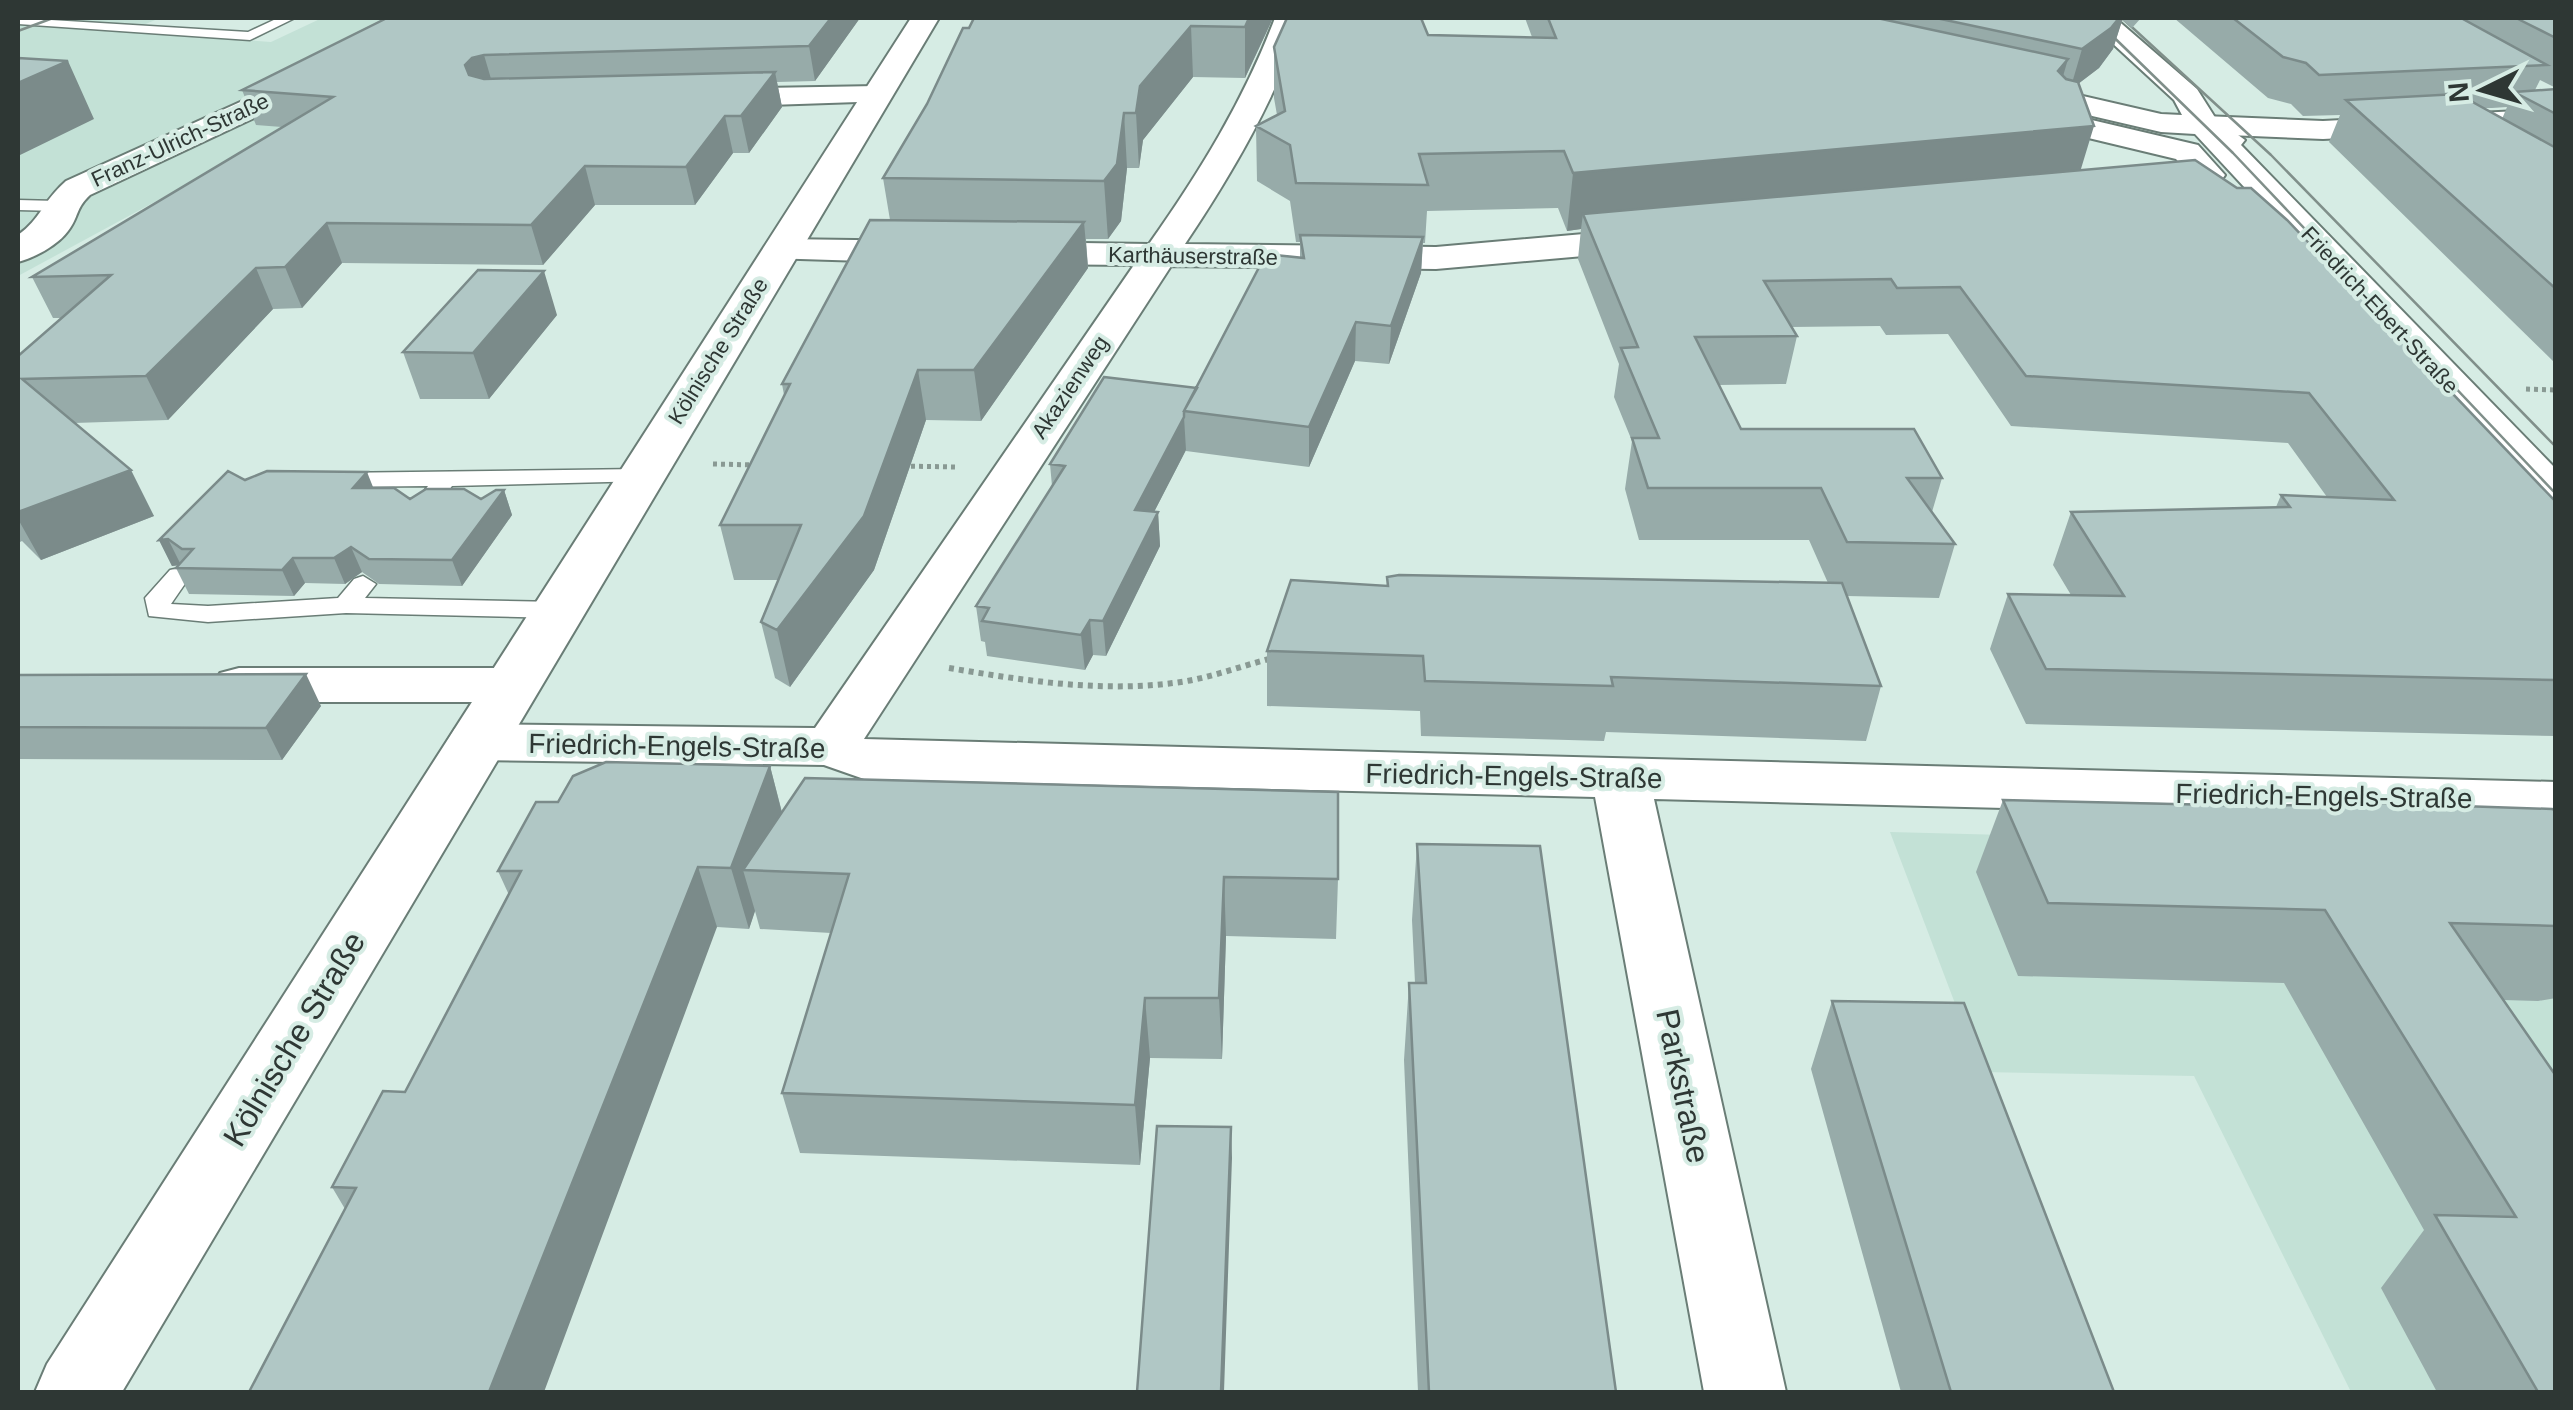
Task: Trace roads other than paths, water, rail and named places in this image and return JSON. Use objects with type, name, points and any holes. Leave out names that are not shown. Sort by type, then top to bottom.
[{"type":"street","name":"Franz-Ulrich-Straße","points":[[18,251],[54,226],[58,206],[78,188],[260,104],[391,36],[414,18]]},
{"type":"street","name":"Kölnische Straße","points":[[76,1392],[925,18]]},
{"type":"street","name":"Akazienweg","points":[[830,747],[1248,117],[1272,70],[1289,18]]},
{"type":"street","name":"Friedrich-Ebert-Straße","points":[[2100,18],[2196,144],[2268,176],[2430,317],[2556,446]]},
{"type":"street","name":"Friedrich-Ebert-Straße","points":[[2123,18],[2243,127],[2268,176],[2556,496]]},
{"type":"street","points":[[1979,81],[2161,123],[2196,144]]},
{"type":"street","points":[[682,98],[877,95]]},
{"type":"street","points":[[2268,176],[2161,183],[2196,144],[2243,127],[2323,130],[2556,118]]},
{"type":"street","points":[[2062,122],[2196,144]]},
{"type":"street","points":[[2447,124],[2504,156]]},
{"type":"street","name":"Karthäuserstraße","points":[[781,250],[1436,258],[1684,236]]},
{"type":"street","points":[[190,685],[511,685]]},
{"type":"street","name":"Friedrich-Engels-Straße","points":[[475,742],[830,747],[864,760],[2556,802]]},
{"type":"street","name":"Parkstraße","points":[[1621,778],[1745,1392]]},
{"type":"lane","points":[[18,20],[250,36],[288,18]]},
{"type":"lane","points":[[18,205],[58,206]]},
{"type":"lane","points":[[316,480],[640,476]]},
{"type":"lane","points":[[498,502],[516,478]]},
{"type":"lane","points":[[419,514],[445,480]]},
{"type":"lane","points":[[179,575],[158,598],[158,611],[208,614],[346,605],[558,610]]},
{"type":"lane","points":[[346,605],[363,584]]},
{"type":"lane","points":[[420,607],[436,585]]},
{"type":"tram line","points":[[18,31],[53,18]]},
{"type":"tram line","points":[[2094,18],[2233,153],[2556,494]]},
{"type":"tram line","points":[[2122,18],[2271,155],[2556,447]]}]
